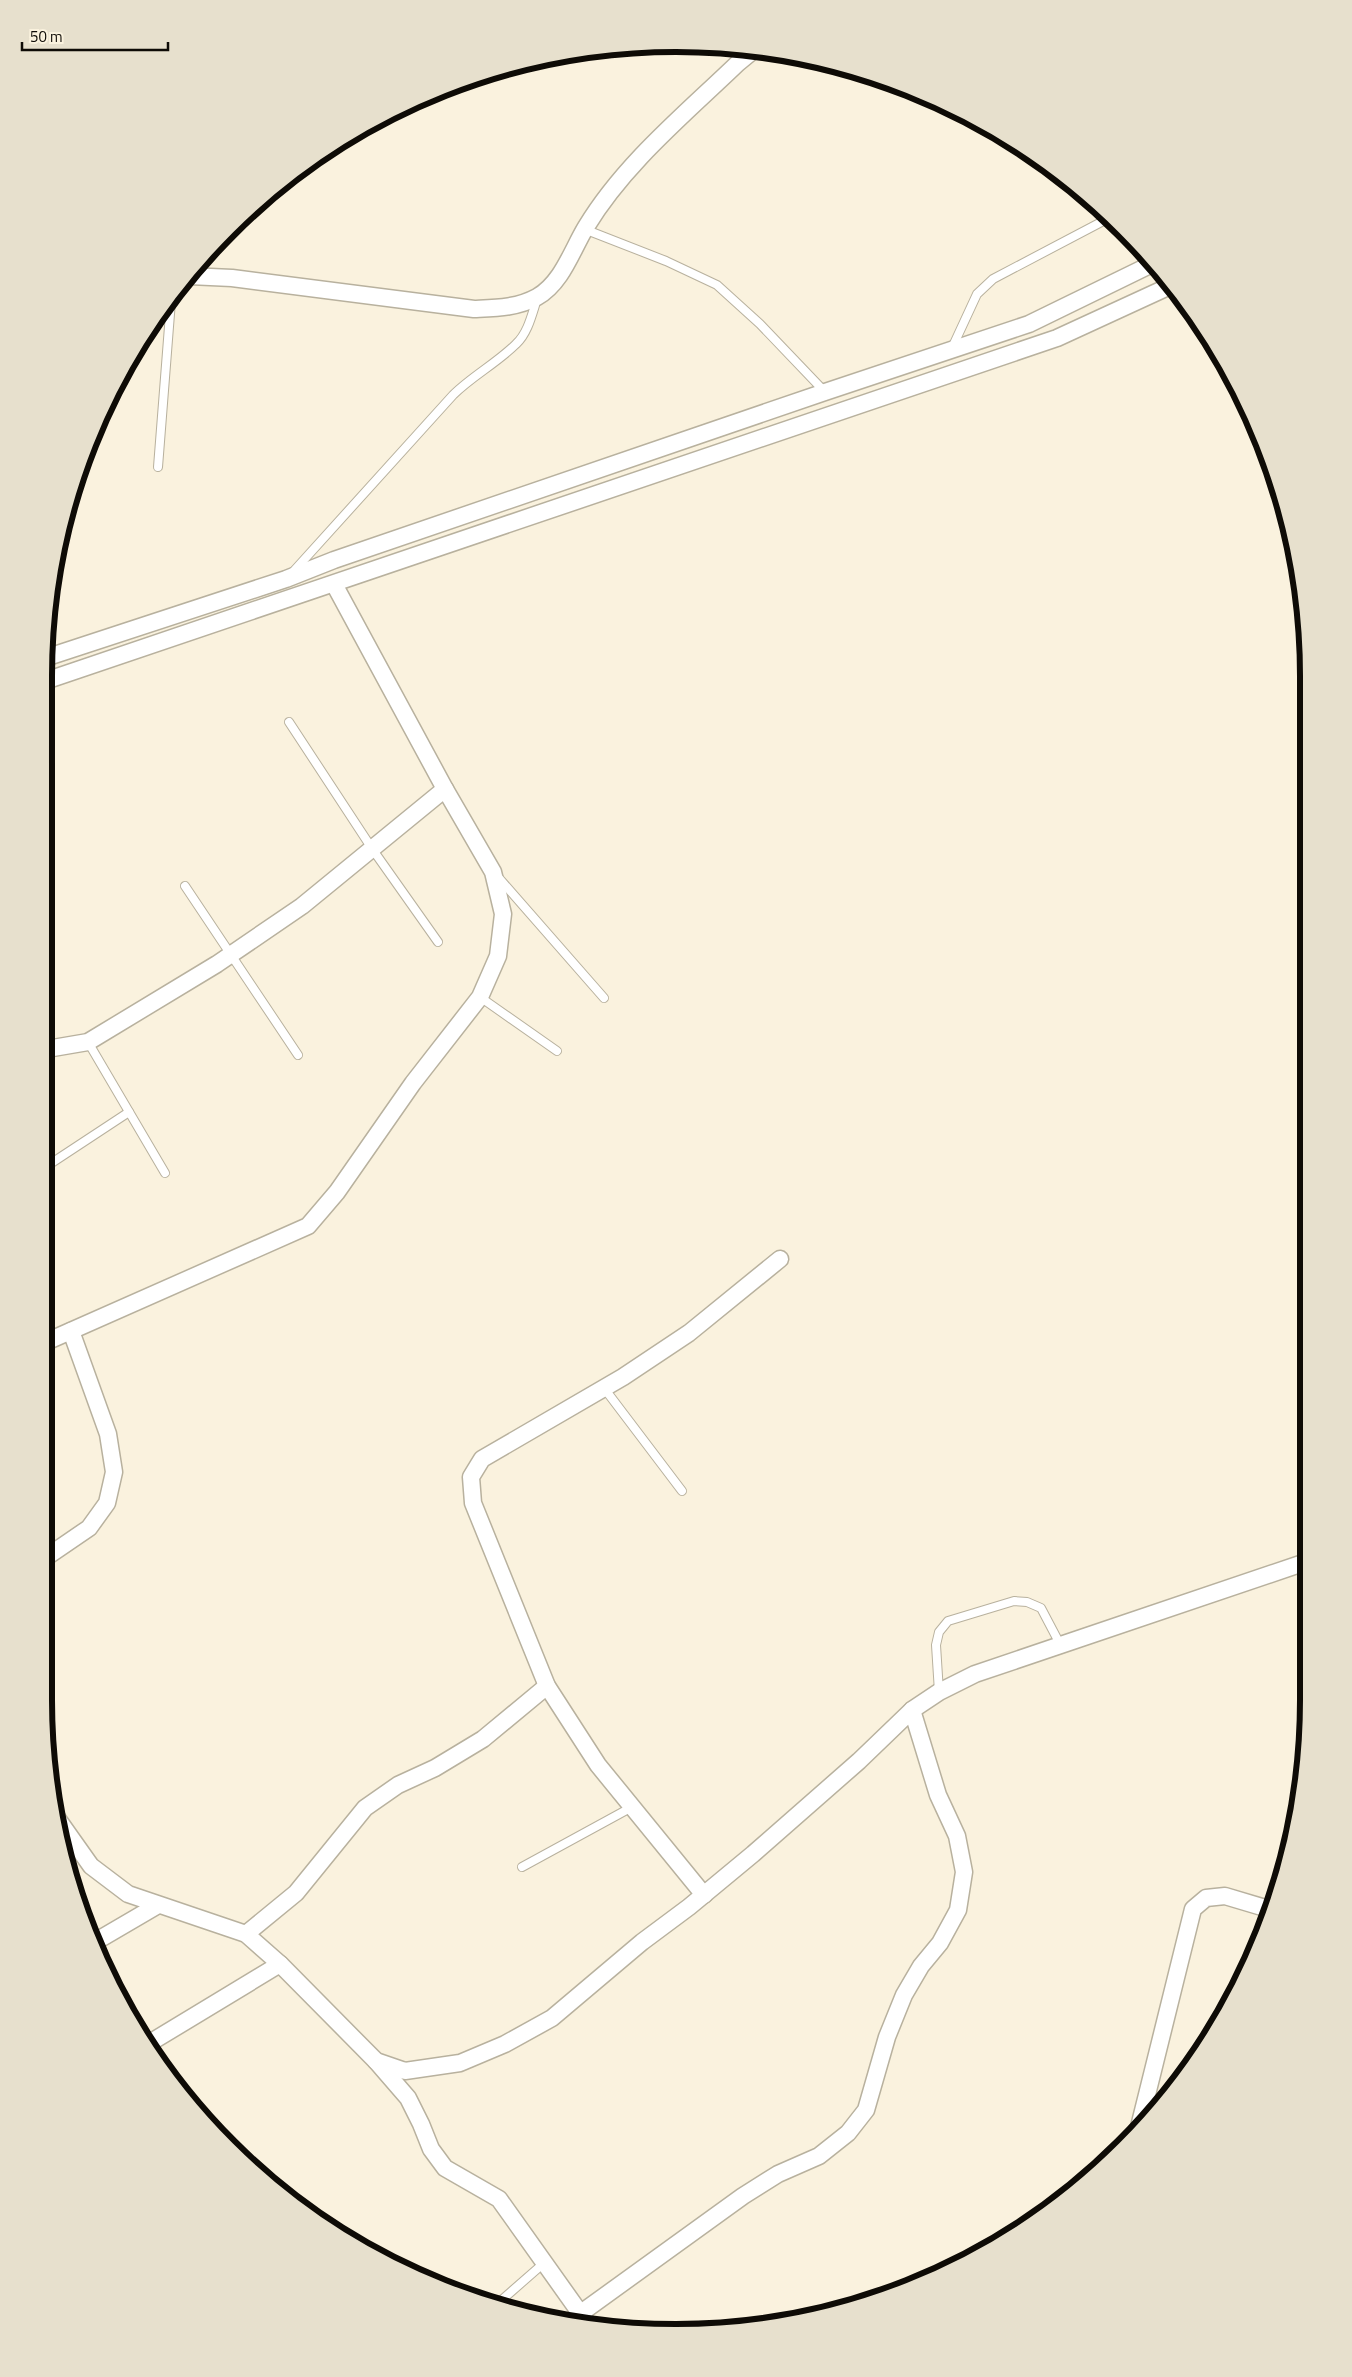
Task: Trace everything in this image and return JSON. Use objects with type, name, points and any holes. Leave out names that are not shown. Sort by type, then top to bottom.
[{"type":"street","points":[[197,276],[232,278],[474,309],[509,307],[538,297],[561,274],[584,229],[598,208],[637,162],[745,57]]},
{"type":"street","points":[[53,655],[286,579],[334,560],[1029,324],[1146,267]]},
{"type":"street","points":[[52,679],[334,584],[473,534],[1057,338],[1165,288]]},
{"type":"street","points":[[52,1339],[308,1226],[337,1192],[413,1083],[480,997],[498,956],[503,914],[493,872],[445,789],[334,584]]},
{"type":"street","points":[[52,1048],[88,1042],[231,954],[302,906],[373,850],[445,789]]},
{"type":"street","points":[[704,1895],[598,1765],[546,1686],[473,1503],[471,1477],[482,1459],[604,1388],[689,1333],[780,1259]]},
{"type":"street","points":[[52,1553],[89,1528],[107,1503],[114,1472],[108,1434],[71,1331]]},
{"type":"street","points":[[376,2061],[405,2071],[460,2063],[504,2044],[552,2018],[642,1942],[704,1895],[859,1761],[912,1710],[938,1692],[975,1674],[1300,1564]]},
{"type":"street","points":[[246,1934],[296,1893],[365,1808],[398,1785],[435,1768],[483,1739],[546,1686]]},
{"type":"street","points":[[588,2318],[743,2196],[778,2174],[819,2156],[848,2133],[866,2110],[887,2037],[900,2004],[921,1966],[940,1943],[958,1910],[964,1872],[957,1836],[938,1795],[912,1710]]},
{"type":"street","points":[[66,1831],[91,1866],[128,1894],[246,1934],[280,1964],[376,2061],[408,2098],[421,2124],[430,2149],[445,2168],[499,2199],[584,2317]]},
{"type":"street","points":[[1142,2115],[1193,1909],[1206,1898],[1225,1896],[1264,1908]]},
{"type":"street","points":[[100,1939],[158,1905]]},
{"type":"street","points":[[154,2040],[280,1964]]},
{"type":"lane","points":[[951,350],[977,294],[993,279],[1102,221]]},
{"type":"lane","points":[[584,229],[666,261],[717,285],[760,324],[825,392]]},
{"type":"lane","points":[[286,579],[453,395],[468,380],[517,344],[527,329],[538,297]]},
{"type":"lane","points":[[158,467],[170,312]]},
{"type":"lane","points":[[289,722],[373,850],[438,942]]},
{"type":"lane","points":[[493,872],[604,998]]},
{"type":"lane","points":[[184,886],[298,1055]]},
{"type":"lane","points":[[480,997],[557,1051]]},
{"type":"lane","points":[[88,1042],[165,1173]]},
{"type":"lane","points":[[52,1163],[129,1112]]},
{"type":"lane","points":[[604,1388],[682,1491]]},
{"type":"lane","points":[[938,1692],[936,1645],[939,1632],[948,1621],[1014,1601],[1027,1602],[1041,1608],[1061,1646]]},
{"type":"lane","points":[[522,1867],[632,1807]]},
{"type":"lane","points":[[503,2299],[544,2262]]}]
